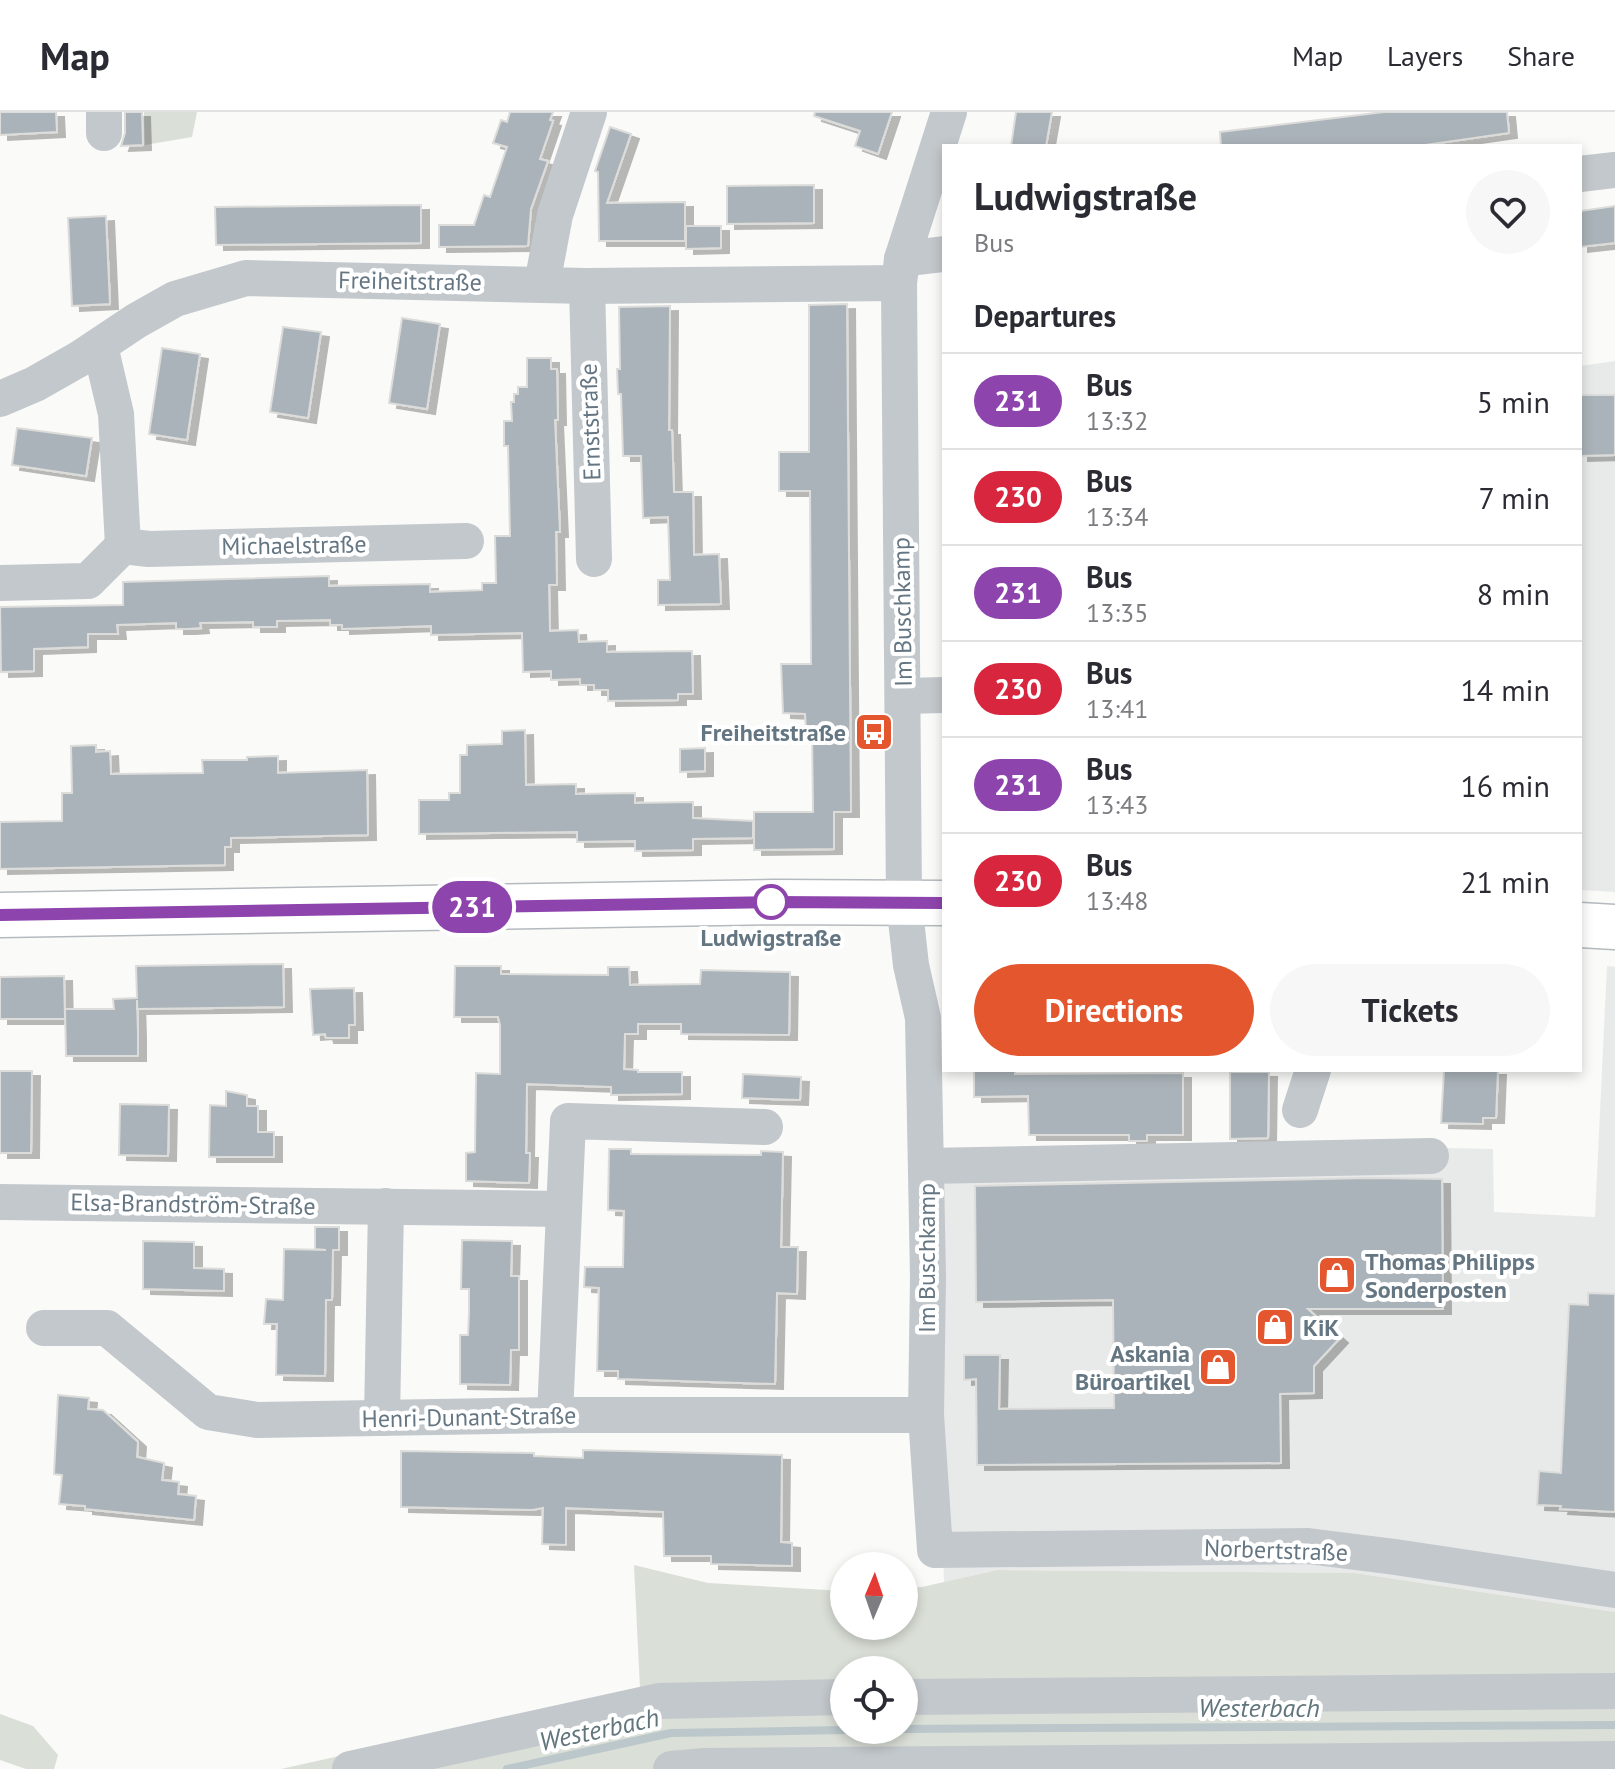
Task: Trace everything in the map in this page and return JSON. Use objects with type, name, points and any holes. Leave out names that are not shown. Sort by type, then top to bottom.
[{"type":"main road","points":[[0,915],[757,902],[924,903]]},
{"type":"main road","points":[[1582,925],[1615,927]]},
{"type":"street","points":[[542,284],[555,215],[589,112]]},
{"type":"street","name":"Im Buschkamp","points":[[935,1550],[926,1415],[923,1018],[911,965],[924,903],[903,696],[900,271],[949,112]]},
{"type":"street","points":[[1582,174],[1615,170]]},
{"type":"street","name":"Freiheitstraße","points":[[0,399],[35,384],[175,299],[246,278],[587,286],[900,271],[942,255]]},
{"type":"street","name":"Ernststraße","points":[[587,286],[594,559]]},
{"type":"street","points":[[0,583],[88,581],[123,546],[116,414],[100,346]]},
{"type":"street","name":"Michaelstraße","points":[[123,546],[149,549],[466,541]]},
{"type":"street","points":[[903,696],[942,695]]},
{"type":"street","points":[[1300,1110],[1312,1072]]},
{"type":"street","points":[[555,1415],[568,1121],[765,1127]]},
{"type":"street","points":[[926,1166],[1431,1156]]},
{"type":"street","name":"Elsa-Brandström-Straße","points":[[0,1202],[564,1209]]},
{"type":"street","points":[[382,1418],[386,1206]]},
{"type":"street","name":"Henri-Dunant-Straße","points":[[44,1328],[107,1328],[208,1412],[257,1420],[555,1415],[926,1415]]},
{"type":"street","name":"Norbertstraße","points":[[935,1550],[1308,1546],[1615,1590]]},
{"type":"street","points":[[918,1697],[1615,1691]]},
{"type":"street","points":[[350,1769],[659,1701],[830,1697]]},
{"type":"street","points":[[671,1769],[705,1766],[1615,1759]]},
{"type":"shaded area","points":[[144,112],[197,112],[192,137],[145,145]]},
{"type":"shaded area","points":[[1615,361],[1615,892],[1582,890],[1582,366]]},
{"type":"shaded area","points":[[1607,966],[1615,967],[1615,1612],[1355,1573],[997,1570],[944,1582],[933,1176],[1345,1146],[1493,1149],[1494,1212],[1595,1217]]},
{"type":"shaded area","points":[[634,1565],[708,1583],[830,1590],[830,1640],[918,1640],[918,1587],[997,1570],[1355,1573],[1615,1612],[1615,1769],[281,1769],[640,1689]]},
{"type":"shaded area","points":[[0,1714],[33,1726],[58,1755],[54,1769],[26,1769],[0,1760]]},
{"type":"building","points":[[0,112],[56,112],[57,132],[0,135]]},
{"type":"building","points":[[125,112],[142,112],[143,145],[121,146],[125,133]]},
{"type":"building","points":[[510,112],[553,112],[540,159],[548,161],[531,209],[528,246],[439,247],[439,225],[474,225],[484,195],[490,197],[507,147],[493,143],[501,120],[507,122]]},
{"type":"building","points":[[815,112],[892,112],[878,154],[855,146],[860,131],[814,116]]},
{"type":"building","points":[[1016,112],[1052,112],[1046,144],[1011,144]]},
{"type":"building","points":[[1384,112],[1507,112],[1509,133],[1432,144],[1221,144],[1220,132]]},
{"type":"building","points":[[610,127],[631,134],[607,203],[685,202],[685,241],[599,241],[598,172],[595,171]]},
{"type":"building","points":[[814,185],[814,223],[727,224],[727,186]]},
{"type":"building","points":[[421,205],[421,243],[216,245],[215,207]]},
{"type":"building","points":[[1615,206],[1615,243],[1582,247],[1582,211]]},
{"type":"building","points":[[106,216],[110,304],[72,306],[68,218]]},
{"type":"building","points":[[686,226],[721,226],[721,248],[686,249]]},
{"type":"building","points":[[847,304],[851,812],[834,812],[834,849],[754,850],[754,812],[813,812],[812,730],[806,730],[805,714],[783,713],[781,664],[811,664],[810,491],[779,491],[779,452],[809,452],[809,305]]},
{"type":"building","points":[[670,306],[669,430],[672,430],[674,492],[693,492],[694,555],[719,554],[721,604],[658,605],[658,580],[670,580],[668,517],[643,518],[641,456],[623,456],[617,369],[620,369],[619,307]]},
{"type":"building","points":[[402,318],[440,324],[427,409],[389,403]]},
{"type":"building","points":[[283,327],[321,332],[308,418],[270,412]]},
{"type":"building","points":[[162,348],[200,354],[187,440],[149,434]]},
{"type":"building","points":[[527,358],[551,358],[551,369],[557,369],[558,420],[555,420],[560,532],[556,532],[557,585],[549,585],[550,631],[578,630],[579,642],[607,641],[607,652],[692,651],[693,694],[678,694],[678,700],[608,701],[608,690],[594,690],[594,685],[580,685],[580,679],[551,680],[551,671],[523,672],[522,633],[431,635],[431,626],[342,629],[342,625],[330,625],[330,620],[277,621],[277,627],[253,627],[253,622],[200,623],[201,628],[188,629],[176,629],[176,623],[117,625],[118,634],[88,634],[88,647],[34,649],[34,671],[1,672],[0,607],[123,605],[123,582],[329,576],[329,586],[430,584],[430,592],[482,590],[482,583],[496,583],[495,536],[510,536],[508,446],[504,446],[504,421],[512,421],[511,402],[514,402],[514,394],[518,394],[518,387],[527,387]]},
{"type":"building","points":[[1582,395],[1615,395],[1615,455],[1582,456]]},
{"type":"building","points":[[17,428],[92,438],[86,476],[12,465]]},
{"type":"building","points":[[525,730],[526,785],[576,784],[576,794],[635,793],[635,803],[693,802],[693,818],[753,821],[753,838],[693,839],[693,850],[635,851],[635,841],[577,842],[577,832],[419,834],[419,800],[449,800],[449,793],[460,793],[460,755],[467,755],[467,745],[502,744],[502,731]]},
{"type":"building","points":[[96,745],[96,752],[110,751],[111,774],[203,773],[202,760],[278,756],[278,773],[367,770],[368,835],[231,838],[231,847],[225,847],[225,865],[0,869],[0,822],[62,821],[62,793],[72,793],[71,746]]},
{"type":"building","points":[[705,748],[705,771],[680,772],[680,749]]},
{"type":"building","points":[[283,964],[284,1007],[137,1009],[138,1056],[66,1056],[65,1009],[114,1009],[113,999],[137,998],[136,966]]},
{"type":"building","points":[[455,966],[501,966],[501,974],[608,975],[608,967],[629,967],[630,985],[700,984],[701,970],[790,972],[789,1035],[681,1034],[681,1024],[638,1024],[638,1034],[625,1034],[624,1069],[682,1072],[682,1094],[611,1095],[611,1087],[527,1084],[529,1183],[466,1181],[466,1153],[475,1152],[476,1073],[500,1074],[500,1025],[498,1017],[454,1017]]},
{"type":"building","points":[[64,976],[65,1019],[0,1019],[0,977]]},
{"type":"building","points":[[354,988],[355,1025],[349,1025],[349,1038],[313,1035],[310,989]]},
{"type":"building","points":[[0,1071],[32,1071],[31,1153],[0,1153]]},
{"type":"building","points":[[974,1072],[1183,1073],[1183,1135],[1147,1135],[1147,1141],[1129,1141],[1129,1135],[1029,1135],[1028,1096],[974,1097]]},
{"type":"building","points":[[1230,1072],[1269,1072],[1268,1138],[1230,1139]]},
{"type":"building","points":[[1444,1072],[1498,1072],[1496,1118],[1483,1118],[1483,1124],[1441,1123]]},
{"type":"building","points":[[743,1074],[801,1077],[800,1100],[742,1098]]},
{"type":"building","points":[[226,1091],[247,1095],[247,1106],[258,1106],[258,1132],[274,1132],[274,1157],[209,1157],[210,1105],[226,1106]]},
{"type":"building","points":[[120,1104],[169,1105],[168,1156],[119,1155]]},
{"type":"building","points":[[609,1149],[631,1149],[631,1154],[761,1155],[761,1151],[783,1152],[781,1247],[798,1247],[797,1294],[777,1293],[775,1384],[618,1379],[618,1371],[597,1371],[599,1288],[584,1287],[585,1267],[623,1267],[624,1211],[608,1210]]},
{"type":"building","points":[[1442,1179],[1443,1309],[1308,1309],[1340,1338],[1314,1366],[1314,1393],[1280,1394],[1281,1463],[977,1465],[976,1379],[964,1380],[964,1355],[1000,1355],[999,1409],[1114,1408],[1113,1300],[976,1302],[975,1186]]},
{"type":"building","points":[[315,1227],[339,1227],[339,1250],[333,1250],[332,1300],[326,1300],[325,1376],[276,1375],[277,1324],[264,1324],[266,1299],[283,1300],[284,1249],[326,1250],[315,1249]]},
{"type":"building","points":[[462,1240],[512,1241],[511,1276],[519,1276],[519,1350],[511,1350],[510,1385],[460,1384],[460,1335],[468,1335],[469,1312],[469,1289],[461,1289]]},
{"type":"building","points":[[143,1241],[194,1242],[194,1268],[224,1269],[224,1291],[143,1289]]},
{"type":"building","points":[[1588,1293],[1615,1294],[1615,1512],[1537,1505],[1539,1471],[1561,1473],[1569,1304],[1588,1305]]},
{"type":"building","points":[[58,1395],[89,1398],[88,1409],[103,1410],[138,1442],[137,1457],[164,1463],[162,1480],[179,1482],[178,1494],[196,1496],[194,1520],[59,1504],[62,1475],[54,1474]]},
{"type":"building","points":[[583,1450],[782,1455],[781,1542],[792,1543],[792,1566],[711,1564],[711,1556],[664,1556],[663,1512],[566,1508],[566,1545],[542,1544],[543,1508],[401,1507],[401,1451],[534,1453],[534,1456],[583,1458]]},
{"type":"waterway","name":"Westerbach","points":[[918,1729],[1615,1725]]},
{"type":"waterway","name":"Westerbach","points":[[507,1769],[671,1733],[830,1730]]},
{"type":"bus line","name":"231","points":[[0,915],[773,902],[942,903]]},
{"type":"place","name":"Freiheitstraße","points":[[874,732]]},
{"type":"place","name":"Ludwigstraße","points":[[771,902]]},
{"type":"place","name":"Thomas Philipps Sonderposten","points":[[1337,1275]]},
{"type":"place","name":"KiK","points":[[1275,1327]]},
{"type":"place","name":"Askania Büroartikel","points":[[1218,1367]]}]
